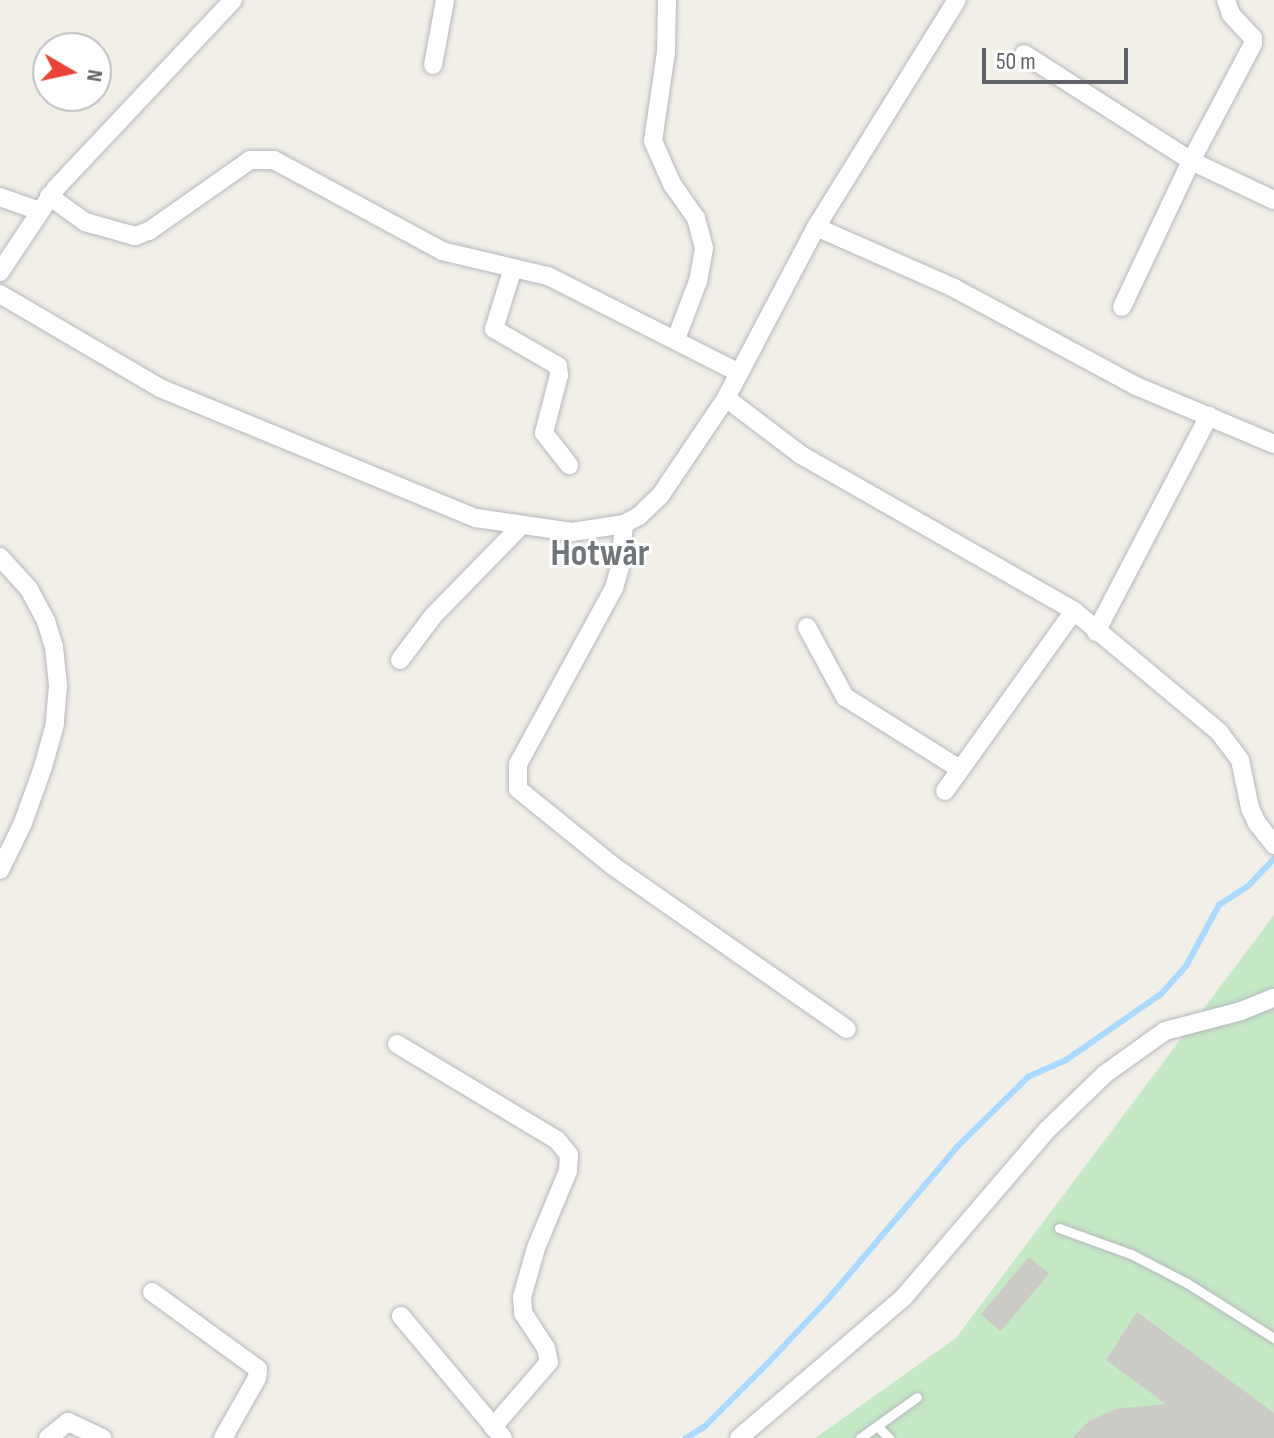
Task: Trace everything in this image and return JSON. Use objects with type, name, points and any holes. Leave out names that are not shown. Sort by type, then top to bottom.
[{"type":"street","points":[[0,272],[44,204],[233,0]]},
{"type":"street","points":[[433,65],[445,0]]},
{"type":"street","points":[[667,0],[666,52],[653,141],[672,184],[696,218],[704,248],[698,281],[676,339]]},
{"type":"street","points":[[0,294],[160,388],[243,425],[476,518],[520,527],[572,532],[624,524],[640,515],[660,496],[726,398],[816,227],[957,0]]},
{"type":"street","points":[[1122,307],[1191,161],[1253,44],[1253,38],[1231,14],[1226,0]]},
{"type":"street","points":[[1024,54],[1191,161],[1274,200]]},
{"type":"street","points":[[0,197],[44,204],[85,222],[135,236],[149,231],[250,160],[267,159],[442,251],[548,276],[739,373]]},
{"type":"street","points":[[816,227],[954,288],[1136,386],[1274,444]]},
{"type":"street","points":[[513,268],[494,329],[558,366],[558,380],[544,433],[569,465]]},
{"type":"street","points":[[726,398],[801,455],[1074,611],[1226,739],[1240,760],[1250,808],[1274,845]]},
{"type":"street","points":[[1096,632],[1209,416]]},
{"type":"street","points":[[624,524],[614,588],[518,764],[518,789],[613,866],[847,1029]]},
{"type":"street","points":[[400,660],[433,616],[520,527]]},
{"type":"street","points":[[0,557],[29,589],[46,621],[54,647],[58,686],[55,724],[43,767],[23,823],[0,870]]},
{"type":"street","points":[[945,791],[1074,611]]},
{"type":"street","points":[[807,627],[845,697],[960,769]]},
{"type":"street","points":[[739,1438],[903,1298],[1047,1130],[1105,1074],[1165,1031],[1241,1011],[1274,998]]},
{"type":"street","points":[[397,1044],[557,1140],[569,1155],[568,1171],[536,1248],[522,1297],[523,1313],[546,1348],[549,1362],[498,1432],[401,1316]]},
{"type":"street","points":[[152,1292],[258,1369],[257,1378],[223,1438]]},
{"type":"street","points":[[48,1438],[68,1422],[102,1438]]},
{"type":"lane","points":[[1059,1228],[1131,1254],[1274,1338]]},
{"type":"lane","points":[[860,1438],[917,1397]]},
{"type":"lane","points":[[877,1426],[889,1438]]},
{"type":"green space","points":[[1274,915],[1274,1438],[815,1438],[956,1338]]},
{"type":"building","points":[[1029,1257],[1049,1274],[1001,1331],[981,1314]]},
{"type":"building","points":[[1137,1312],[1274,1413],[1274,1438],[1072,1438],[1089,1421],[1116,1409],[1166,1404],[1106,1360]]},
{"type":"waterway","points":[[686,1438],[705,1426],[766,1365],[829,1298],[957,1147],[1028,1077],[1066,1060],[1161,994],[1186,966],[1219,905],[1247,887],[1274,859]]},
{"type":"district","name":"Hotwār","points":[[600,554]]}]
